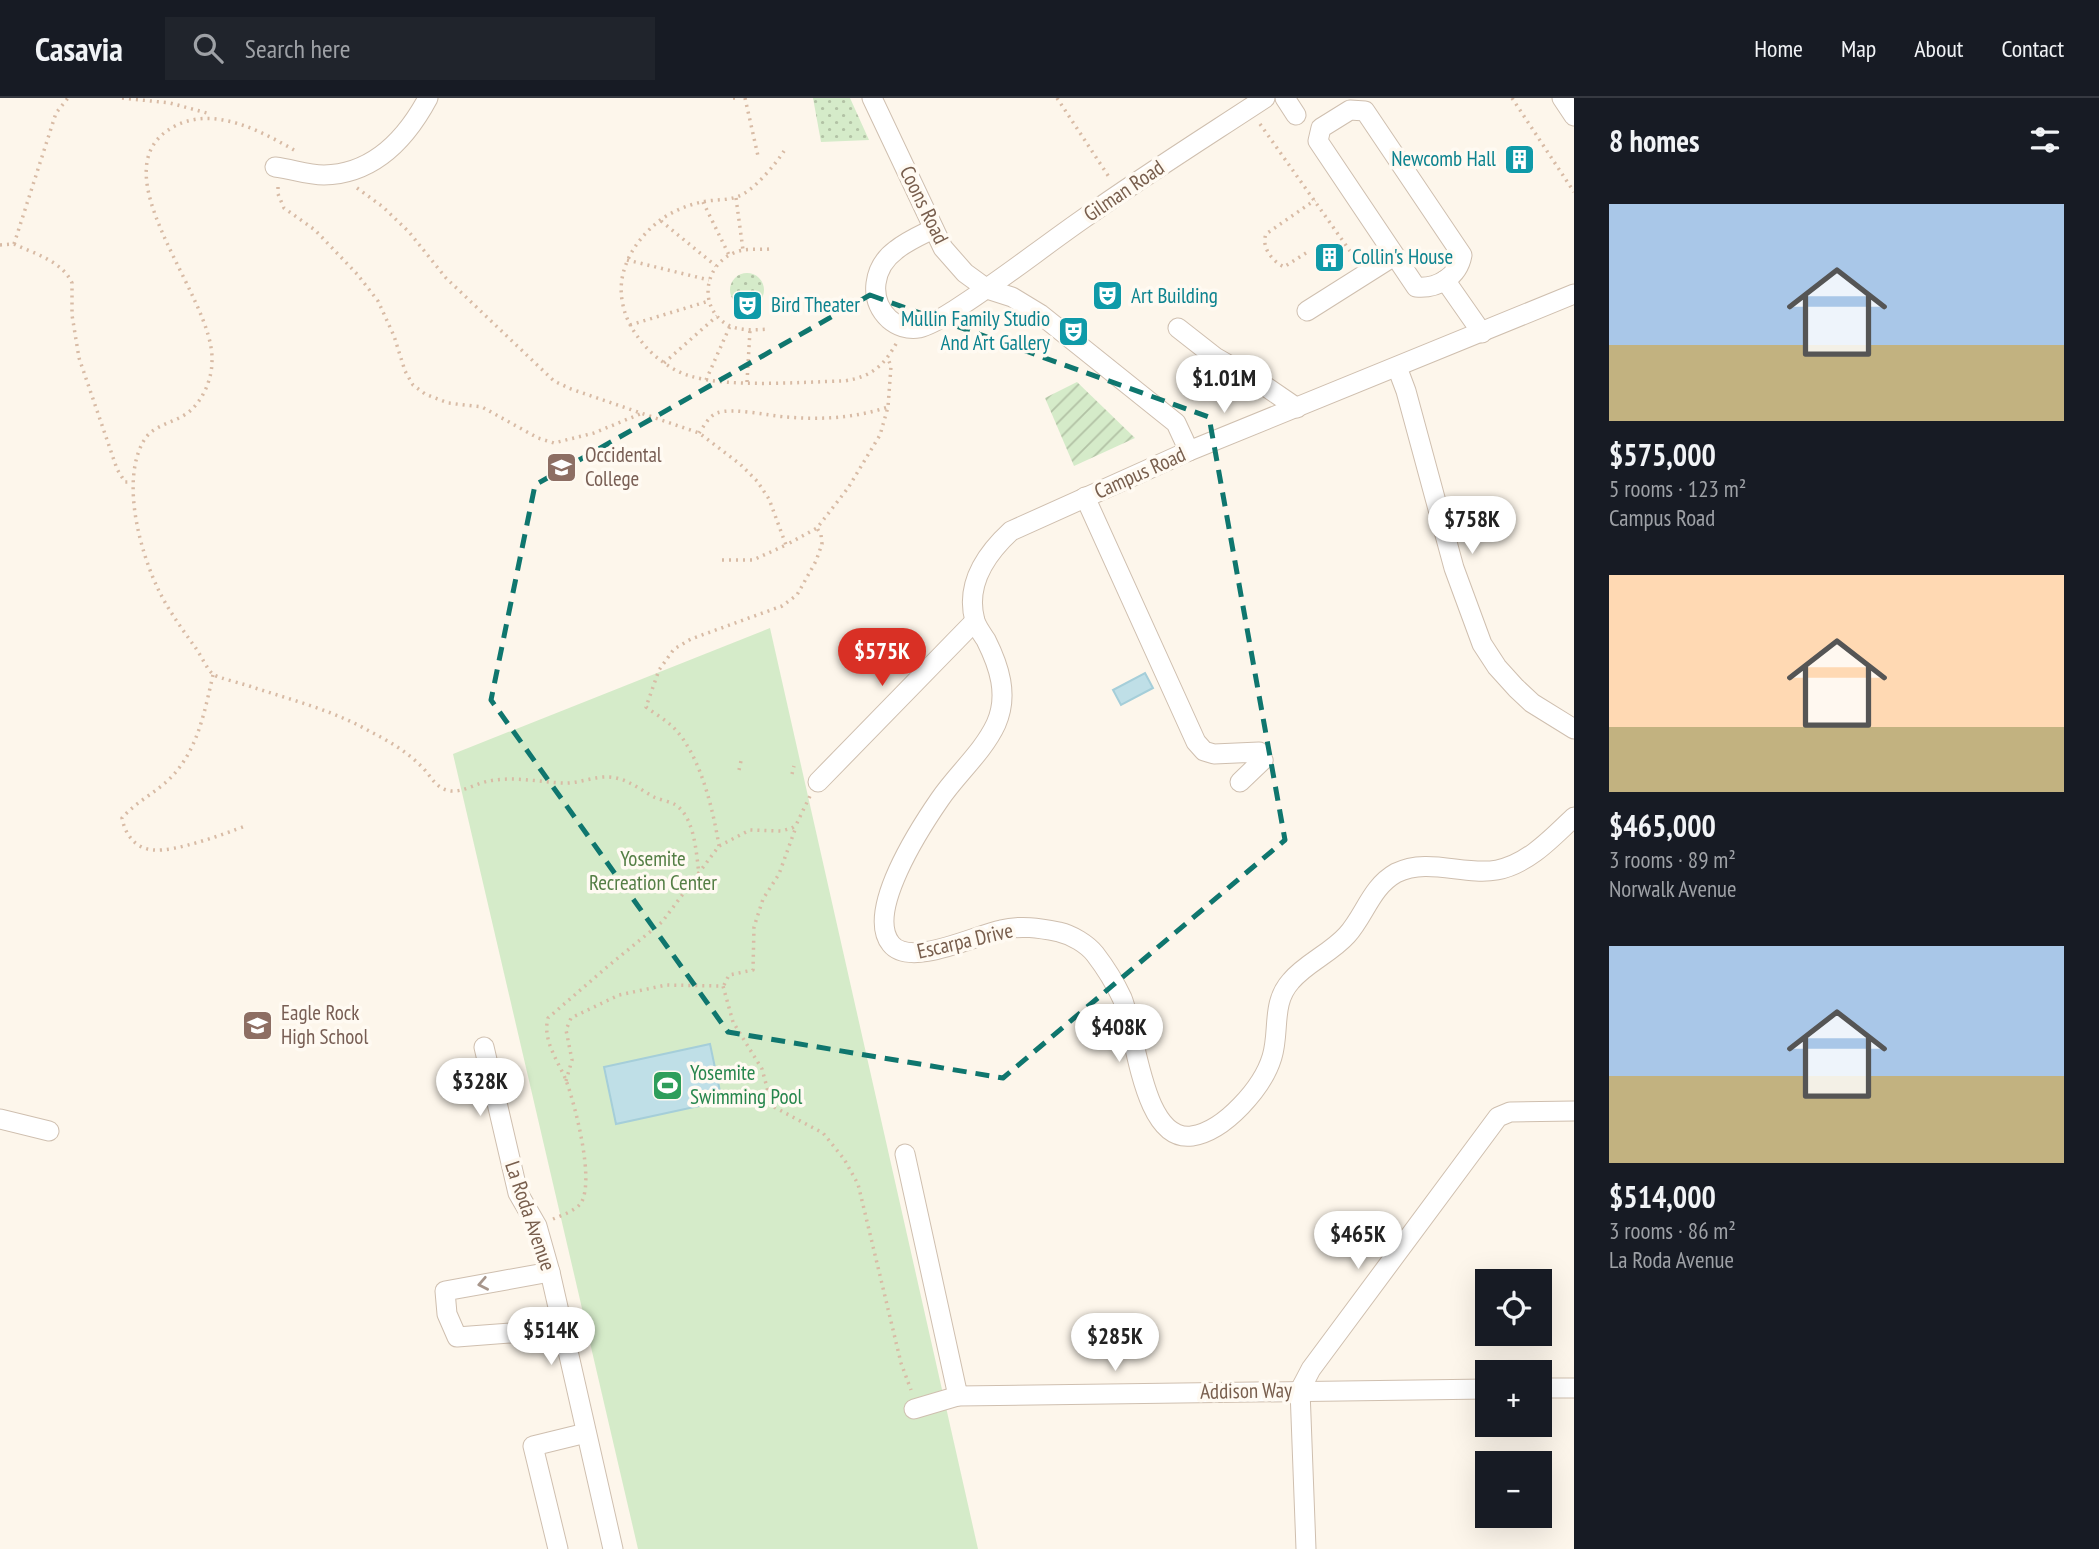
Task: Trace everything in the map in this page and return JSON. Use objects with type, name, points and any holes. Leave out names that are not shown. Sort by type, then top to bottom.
[{"type":"street","points":[[278,168],[307,174],[339,174],[383,156],[417,119],[428,98]]},
{"type":"street","name":"Coons Road","points":[[872,98],[943,248],[965,273],[987,289],[1024,304],[1081,347],[1176,423],[1189,451]]},
{"type":"street","points":[[1285,98],[1296,115]]},
{"type":"street","points":[[1562,98],[1574,116]]},
{"type":"street","name":"Gilman Road","points":[[905,328],[919,328],[939,319],[987,289],[1120,193],[1253,103]]},
{"type":"street","points":[[1350,110],[1365,111],[1462,255],[1460,267],[1445,280],[1430,288],[1416,287],[1318,141],[1321,128],[1350,110]]},
{"type":"street","points":[[905,328],[890,320],[881,309],[874,291],[877,277],[883,263],[895,250],[933,229]]},
{"type":"street","points":[[1307,311],[1394,256]]},
{"type":"street","points":[[1445,280],[1482,332]]},
{"type":"street","name":"Campus Road","points":[[975,621],[975,585],[983,564],[992,549],[1011,531],[1189,451],[1574,294]]},
{"type":"street","points":[[1178,328],[1215,357],[1297,408]]},
{"type":"street","points":[[1396,367],[1406,391],[1454,568],[1482,644],[1516,688],[1532,703],[1574,729]]},
{"type":"street","points":[[1085,497],[1196,742],[1204,751],[1214,754],[1259,752],[1263,760],[1240,782]]},
{"type":"street","points":[[818,782],[975,621]]},
{"type":"street","name":"Escarpa Drive","points":[[975,621],[996,662],[1002,684],[1003,703],[996,723],[985,741],[941,797],[906,854],[884,910],[884,928],[891,945],[905,954],[924,953],[1003,929],[1035,927],[1069,935],[1093,951],[1122,999],[1149,1101],[1163,1126],[1176,1135],[1192,1136],[1215,1128],[1255,1090],[1273,1056],[1280,997],[1291,980],[1344,938],[1381,885],[1397,873],[1417,867],[1494,870],[1517,864],[1545,845],[1574,817]]},
{"type":"street","name":"La Roda Avenue","points":[[484,1047],[518,1193],[537,1226],[550,1272],[613,1549]]},
{"type":"street","points":[[1306,1549],[1300,1390],[1319,1358],[1498,1117],[1510,1112],[1574,1111]]},
{"type":"street","points":[[0,1119],[49,1131]]},
{"type":"street","points":[[905,1154],[957,1396]]},
{"type":"street","points":[[550,1272],[445,1291],[447,1314],[457,1338],[563,1329]]},
{"type":"street","name":"Addison Way","points":[[914,1409],[957,1396],[1475,1388]]},
{"type":"street","points":[[1552,1388],[1574,1388]]},
{"type":"street","points":[[558,1549],[533,1446],[586,1433]]},
{"type":"path","points":[[14,244],[56,113],[68,98]]},
{"type":"path","points":[[122,98],[170,103],[207,113],[209,117]]},
{"type":"path","points":[[733,98],[738,98]]},
{"type":"path","points":[[745,98],[758,156]]},
{"type":"path","points":[[1057,98],[1120,193]]},
{"type":"path","points":[[1512,98],[1574,192]]},
{"type":"path","points":[[1253,103],[1335,233],[1350,251]]},
{"type":"path","points":[[296,150],[239,123],[209,117],[184,122],[160,135],[149,150],[145,166],[147,195],[204,319],[212,346],[213,364],[207,386],[198,402],[186,414],[157,427],[145,438],[135,457],[132,499],[144,548],[158,588],[170,611],[213,675],[321,710],[367,729],[421,765],[438,786],[449,791],[490,781],[529,779],[563,783],[607,777],[628,781],[660,800],[674,803],[685,814],[692,834],[699,873]]},
{"type":"path","points":[[1527,132],[1532,128]]},
{"type":"path","points":[[784,151],[744,194],[675,211],[646,232],[627,260],[622,276],[621,294],[629,326],[652,353],[679,372],[706,380],[747,382],[852,380],[874,372],[888,359],[905,328]]},
{"type":"path","points":[[278,168],[278,194],[284,208],[315,230],[358,274],[378,302],[394,336],[405,371],[413,385],[425,394],[448,403],[482,407],[538,439],[554,443],[594,433],[642,413]]},
{"type":"path","points":[[339,174],[400,224],[446,278],[554,381],[699,433],[740,464],[757,481],[769,499],[786,545]]},
{"type":"path","points":[[736,198],[743,250]]},
{"type":"path","points":[[1306,253],[1284,267],[1278,264],[1264,246],[1264,240],[1266,234],[1315,200]]},
{"type":"path","points":[[703,202],[729,255]]},
{"type":"path","points":[[660,220],[716,265]]},
{"type":"path","points":[[0,245],[14,244],[57,264],[69,276],[72,283],[74,340],[79,358],[96,400],[117,469],[125,482],[132,482]]},
{"type":"path","points":[[769,249],[743,250],[729,255],[716,265],[709,280],[709,301],[717,316],[730,326],[750,330],[769,329]]},
{"type":"path","points":[[627,260],[709,280]]},
{"type":"path","points":[[629,326],[709,301]]},
{"type":"path","points":[[664,363],[717,316]]},
{"type":"path","points":[[706,380],[730,326]]},
{"type":"path","points":[[747,382],[750,330]]},
{"type":"path","points":[[722,560],[753,560],[817,528],[848,488],[880,435],[888,407],[891,366],[888,359]]},
{"type":"path","points":[[699,433],[717,413],[836,418],[868,414],[888,407]]},
{"type":"path","points":[[719,846],[708,794],[687,746],[673,727],[646,707],[659,670],[674,649],[691,639],[782,606],[797,595],[822,544],[817,528]]},
{"type":"path","points":[[213,675],[194,744],[182,766],[164,784],[131,808],[122,818],[124,828],[129,838],[153,850],[222,835],[245,826]]},
{"type":"path","points":[[739,771],[741,761]]},
{"type":"path","points":[[792,774],[794,766]]},
{"type":"path","points":[[818,782],[796,825],[779,874],[763,899],[754,927],[753,970],[729,975],[723,986],[733,1022],[762,1069],[772,1106],[823,1133],[844,1159],[858,1184],[914,1409]]},
{"type":"path","points":[[537,1226],[572,1211],[580,1203],[586,1188],[587,1169],[566,1081],[548,1036],[548,1018],[671,914],[719,846],[750,830],[781,831],[796,825]]},
{"type":"path","points":[[566,1081],[572,1060],[566,1030],[571,1018],[619,995],[666,985],[723,986]]},
{"type":"highlighted area","points":[[870,295],[1209,417],[1285,840],[1003,1078],[728,1032],[491,700],[535,485]]},
{"type":"green space","points":[[813,98],[850,98],[869,140],[821,142]]},
{"type":"green space","points":[[747,273],[759,278],[764,290],[759,302],[747,307],[735,302],[730,290],[735,278]]},
{"type":"green space","points":[[1077,382],[1135,438],[1074,466],[1045,398]]},
{"type":"green space","name":"Yosemite Recreation Center","points":[[770,628],[978,1549],[638,1549],[453,754]]},
{"type":"water","points":[[1145,673],[1153,688],[1121,705],[1113,690]]},
{"type":"water","points":[[710,1044],[722,1101],[616,1124],[604,1067]]},
{"type":"place","name":"Newcomb Hall","points":[[1519,159]]},
{"type":"place","name":"Collin's House","points":[[1329,257]]},
{"type":"place","name":"Art Building","points":[[1108,296]]},
{"type":"place","name":"Bird Theater","points":[[748,305]]},
{"type":"place","name":"Mullin Family Studio And Art Gallery","points":[[1073,331]]},
{"type":"place","name":"Occidental College","points":[[562,467]]},
{"type":"place","name":"Eagle Rock High School","points":[[258,1025]]},
{"type":"place","name":"Yosemite Swimming Pool","points":[[667,1085]]}]
